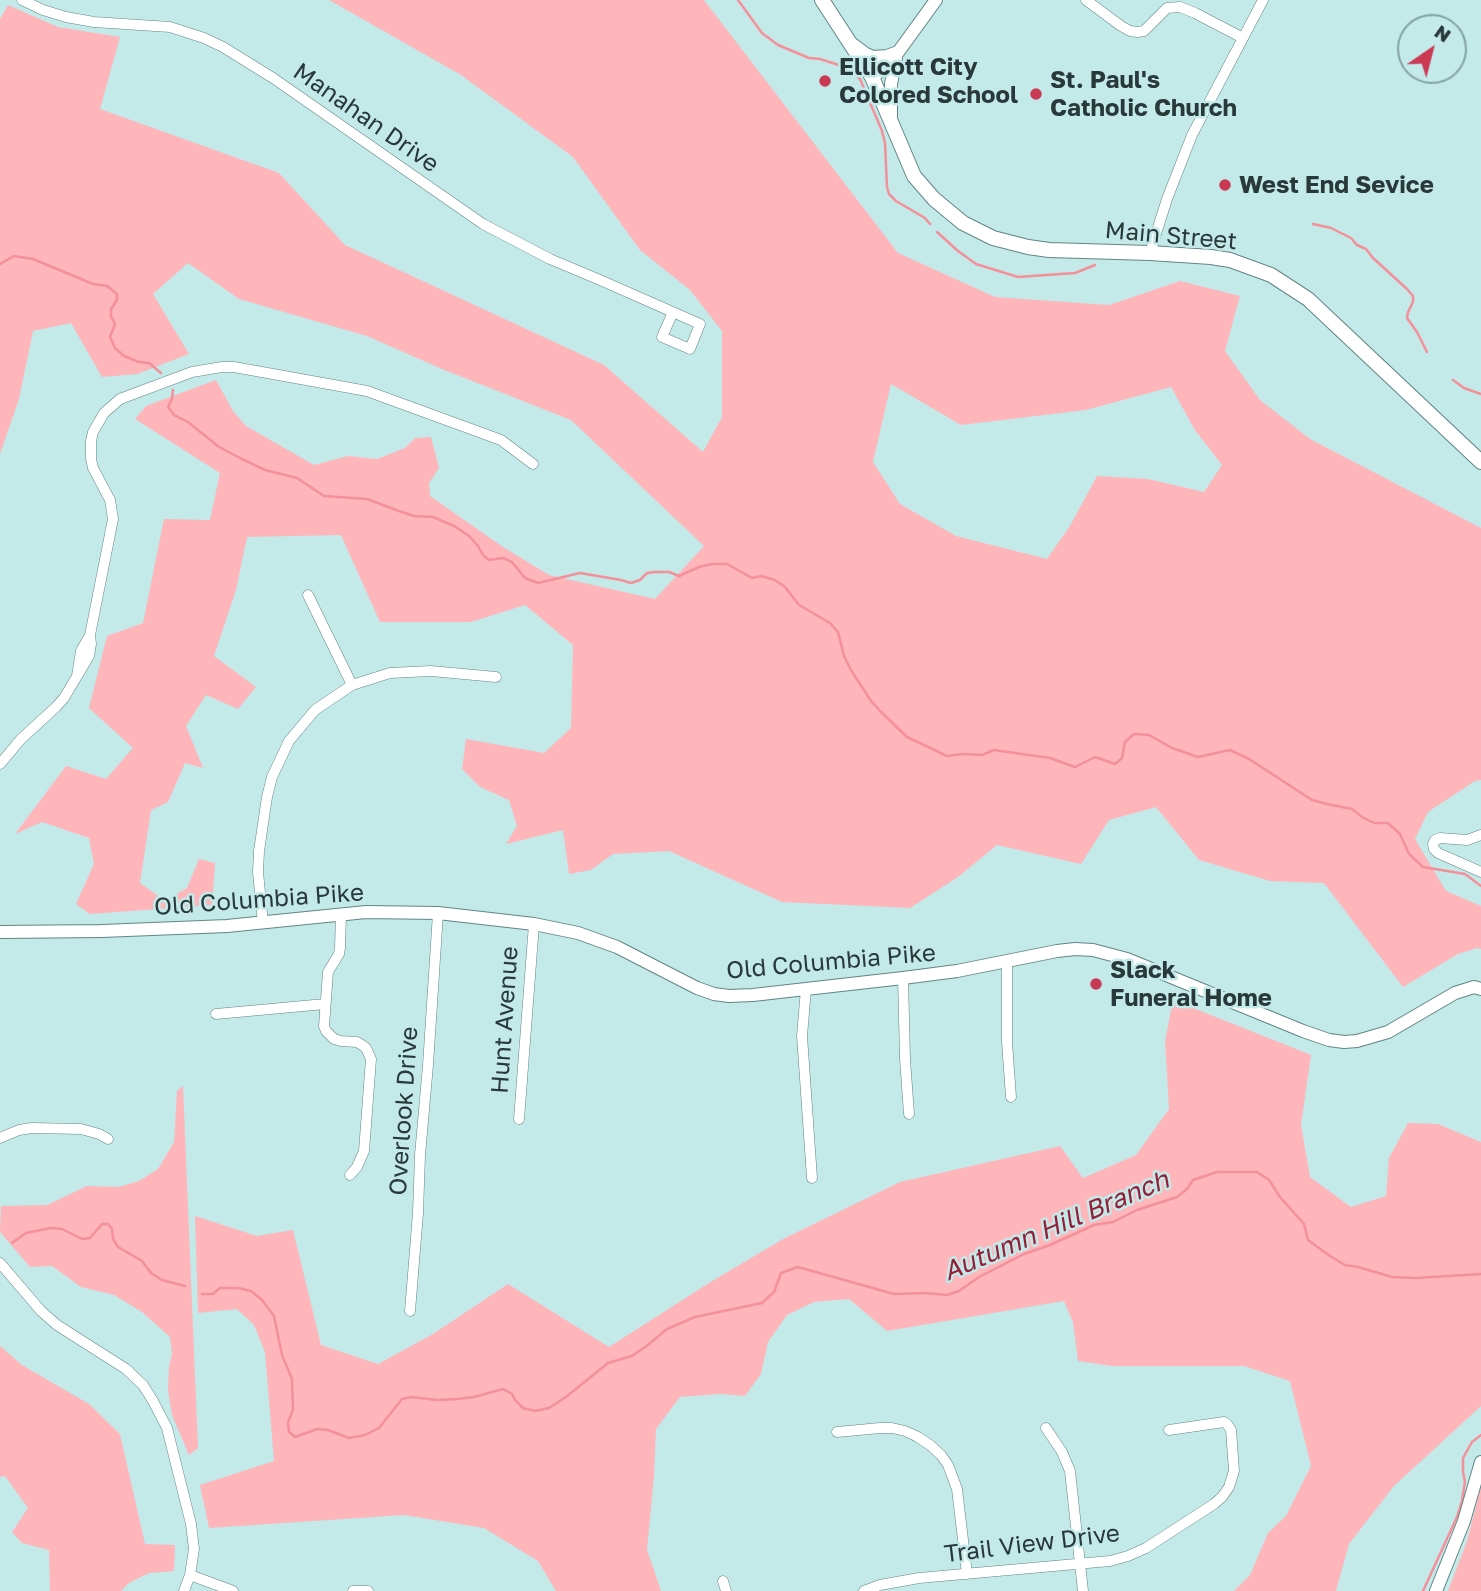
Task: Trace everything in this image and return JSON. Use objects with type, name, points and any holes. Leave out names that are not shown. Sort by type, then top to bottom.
[{"type":"main road","name":"Main Street","points":[[822,0],[872,77],[914,176],[948,212],[993,238],[1028,247],[1210,257],[1230,260],[1271,275],[1308,299],[1481,462]]},
{"type":"street","name":"Manahan Drive","points":[[22,0],[66,17],[94,22],[170,27],[223,47],[273,78],[483,225],[550,259],[673,312]]},
{"type":"street","points":[[872,77],[882,70],[898,51],[936,0]]},
{"type":"street","points":[[1086,0],[1130,31],[1144,31],[1167,8],[1173,6],[1195,13],[1243,38]]},
{"type":"street","points":[[1150,253],[1167,199],[1189,144],[1264,0]]},
{"type":"street","points":[[850,43],[873,57],[880,58],[898,51]]},
{"type":"street","points":[[896,137],[890,106],[892,72],[898,51]]},
{"type":"street","points":[[0,764],[21,739],[64,698],[89,656],[90,635],[113,519],[110,500],[93,468],[91,441],[104,413],[129,395],[192,372],[222,367],[340,385],[367,391],[501,440],[533,464]]},
{"type":"street","points":[[308,595],[352,685]]},
{"type":"street","points":[[262,923],[258,872],[267,797],[272,777],[289,741],[315,710],[352,685],[390,673],[431,671],[496,677]]},
{"type":"street","points":[[1481,835],[1467,840],[1437,838],[1433,844],[1438,853],[1481,872]]},
{"type":"street","name":"Old Columbia Pike","points":[[0,932],[227,926],[388,912],[438,913],[534,924],[598,939],[697,988],[729,996],[957,971],[1075,949],[1109,953],[1127,959],[1303,1031],[1344,1042],[1388,1032],[1455,993],[1474,987],[1481,989]]},
{"type":"street","name":"Overlook Drive","points":[[410,1311],[438,913]]},
{"type":"street","points":[[341,915],[339,954],[328,972],[324,1026],[330,1035],[341,1041],[362,1045],[370,1053],[371,1059],[364,1151],[358,1167],[351,1175]]},
{"type":"street","name":"Hunt Avenue","points":[[519,1119],[534,924]]},
{"type":"street","points":[[1007,962],[1007,1042],[1011,1097]]},
{"type":"street","points":[[904,978],[909,1114]]},
{"type":"street","points":[[807,989],[802,1036],[812,1178]]},
{"type":"street","points":[[216,1014],[325,1004]]},
{"type":"street","points":[[0,1138],[19,1130],[44,1128],[80,1129],[108,1139]]},
{"type":"street","points":[[0,1264],[41,1311],[57,1325],[126,1369],[143,1385],[153,1401],[167,1428],[191,1524],[194,1549],[190,1575],[184,1591]]},
{"type":"street","name":"Trail View Drive","points":[[864,1591],[897,1581],[1110,1560],[1146,1548],[1222,1497],[1234,1471],[1231,1430],[1224,1422],[1169,1430]]},
{"type":"street","points":[[1046,1428],[1062,1452],[1070,1471],[1083,1591]]},
{"type":"street","points":[[837,1432],[892,1429],[918,1437],[941,1455],[957,1489],[967,1574]]},
{"type":"street","points":[[1436,1591],[1464,1521],[1481,1462]]},
{"type":"street","points":[[190,1575],[233,1591]]},
{"type":"street","points":[[353,1591],[368,1591]]},
{"type":"shaded area","points":[[329,0],[704,0],[898,253],[995,297],[1109,305],[1180,281],[1240,296],[1225,351],[1260,400],[1310,439],[1481,528],[1481,780],[1475,781],[1428,812],[1415,839],[1446,891],[1481,906],[1481,949],[1458,954],[1403,987],[1324,883],[1270,881],[1199,860],[1156,807],[1109,820],[1081,864],[997,845],[958,877],[910,908],[782,902],[669,851],[613,854],[591,870],[569,874],[563,830],[506,844],[517,826],[509,800],[480,787],[462,769],[466,739],[544,753],[571,728],[573,645],[525,605],[471,622],[380,622],[341,535],[247,537],[236,590],[214,656],[256,687],[238,709],[206,695],[186,726],[203,768],[185,763],[168,802],[151,810],[140,883],[165,901],[187,888],[199,859],[215,863],[212,905],[90,914],[76,904],[94,864],[89,838],[42,822],[15,834],[66,766],[106,779],[133,748],[89,708],[107,636],[143,623],[164,519],[210,520],[220,473],[135,419],[146,406],[216,380],[233,411],[246,426],[314,465],[348,456],[377,459],[405,448],[415,438],[431,437],[439,468],[429,483],[430,496],[503,547],[549,575],[655,599],[704,546],[571,420],[367,336],[239,299],[188,263],[153,294],[189,354],[137,374],[102,377],[71,323],[33,331],[19,399],[0,454],[0,19],[8,5],[58,27],[120,37],[100,109],[279,173],[345,245],[604,365],[703,452],[722,417],[722,331],[690,290],[640,250],[573,157],[461,75]],"holes":[[[891,384],[961,425],[1086,410],[1171,387],[1195,430],[1222,465],[1204,492],[1148,479],[1097,476],[1070,526],[1047,559],[956,536],[900,504],[873,462]]]},
{"type":"shaded area","points":[[1173,1000],[1311,1055],[1301,1125],[1310,1177],[1351,1207],[1386,1196],[1389,1158],[1408,1123],[1438,1124],[1481,1142],[1481,1406],[1394,1486],[1349,1544],[1336,1591],[1234,1591],[1250,1575],[1268,1533],[1286,1516],[1311,1466],[1290,1381],[1244,1366],[1112,1366],[1078,1361],[1073,1322],[1064,1301],[887,1331],[849,1299],[814,1302],[787,1315],[768,1342],[761,1374],[745,1396],[720,1394],[680,1397],[656,1429],[647,1550],[661,1591],[556,1591],[538,1561],[484,1528],[404,1515],[209,1528],[200,1485],[274,1461],[265,1352],[254,1325],[237,1309],[198,1313],[195,1216],[257,1236],[293,1230],[321,1345],[378,1364],[433,1334],[508,1284],[609,1347],[783,1239],[900,1182],[1060,1146],[1083,1178],[1136,1155],[1169,1109],[1165,1041]]},
{"type":"shaded area","points":[[183,1086],[198,1448],[189,1455],[172,1415],[168,1390],[172,1354],[170,1337],[142,1312],[114,1295],[81,1287],[52,1266],[30,1267],[0,1232],[1,1206],[47,1205],[87,1186],[119,1187],[139,1181],[158,1169],[174,1142],[177,1091]]},
{"type":"shaded area","points":[[0,1346],[22,1365],[89,1404],[120,1434],[145,1544],[175,1545],[174,1571],[149,1573],[129,1583],[121,1591],[50,1591],[49,1550],[22,1543],[12,1532],[28,1508],[5,1476],[0,1477]]},
{"type":"shaded area","points":[[1481,1486],[1481,1591],[1448,1591],[1467,1541]]},
{"type":"waterway","points":[[738,0],[762,33],[778,45],[809,58],[842,66],[860,79],[882,131],[889,194],[930,224]]},
{"type":"waterway","points":[[1313,224],[1331,228],[1351,238],[1407,289],[1413,296],[1407,318],[1427,352]]},
{"type":"waterway","points":[[937,232],[976,264],[1018,277],[1075,273],[1095,265]]},
{"type":"waterway","points":[[0,264],[14,256],[33,259],[93,284],[107,286],[117,294],[117,300],[111,309],[115,324],[110,337],[115,348],[124,356],[149,363],[161,373]]},
{"type":"waterway","points":[[1453,380],[1464,388],[1481,394]]},
{"type":"waterway","points":[[173,390],[168,407],[174,415],[188,422],[219,447],[265,470],[297,478],[324,496],[367,499],[414,516],[433,517],[469,536],[489,560],[503,558],[512,562],[525,578],[538,583],[580,573],[631,583],[640,580],[647,573],[669,572],[679,576],[712,564],[727,564],[752,578],[761,576],[775,580],[785,587],[799,605],[830,623],[838,632],[851,670],[881,712],[907,737],[947,756],[982,755],[994,750],[1050,758],[1075,767],[1095,757],[1115,764],[1122,758],[1125,742],[1134,734],[1149,735],[1172,748],[1198,757],[1230,750],[1249,759],[1312,800],[1352,809],[1374,823],[1388,823],[1400,834],[1409,854],[1423,867],[1465,874],[1481,886]]},
{"type":"waterway","name":"Autumn Hill Branch","points":[[202,1294],[213,1294],[220,1288],[238,1288],[251,1291],[262,1300],[274,1316],[282,1355],[292,1379],[293,1410],[288,1422],[289,1432],[295,1437],[317,1429],[328,1430],[349,1438],[365,1435],[379,1428],[402,1399],[412,1397],[457,1399],[503,1389],[512,1394],[523,1408],[535,1411],[549,1408],[608,1363],[632,1356],[667,1329],[695,1317],[762,1303],[774,1292],[781,1273],[798,1267],[894,1294],[947,1295],[959,1291],[979,1277],[1024,1254],[1094,1225],[1113,1222],[1137,1210],[1177,1197],[1193,1180],[1217,1172],[1257,1172],[1269,1180],[1304,1224],[1308,1240],[1345,1265],[1392,1277],[1481,1274]]},
{"type":"waterway","points":[[12,1243],[26,1233],[51,1228],[62,1229],[82,1239],[90,1238],[102,1224],[108,1224],[118,1247],[142,1261],[151,1273],[162,1280],[185,1286]]},
{"type":"waterway","points":[[1423,1591],[1462,1501],[1465,1482],[1463,1458],[1472,1442],[1481,1435]]},
{"type":"place","name":"Ellicott City Colored School","points":[[825,81]]},
{"type":"place","name":"St. Paul's Catholic Church","points":[[1036,94]]},
{"type":"place","name":"West End Sevice","points":[[1225,185]]},
{"type":"place","name":"Slack Funeral Home","points":[[1096,984]]}]
